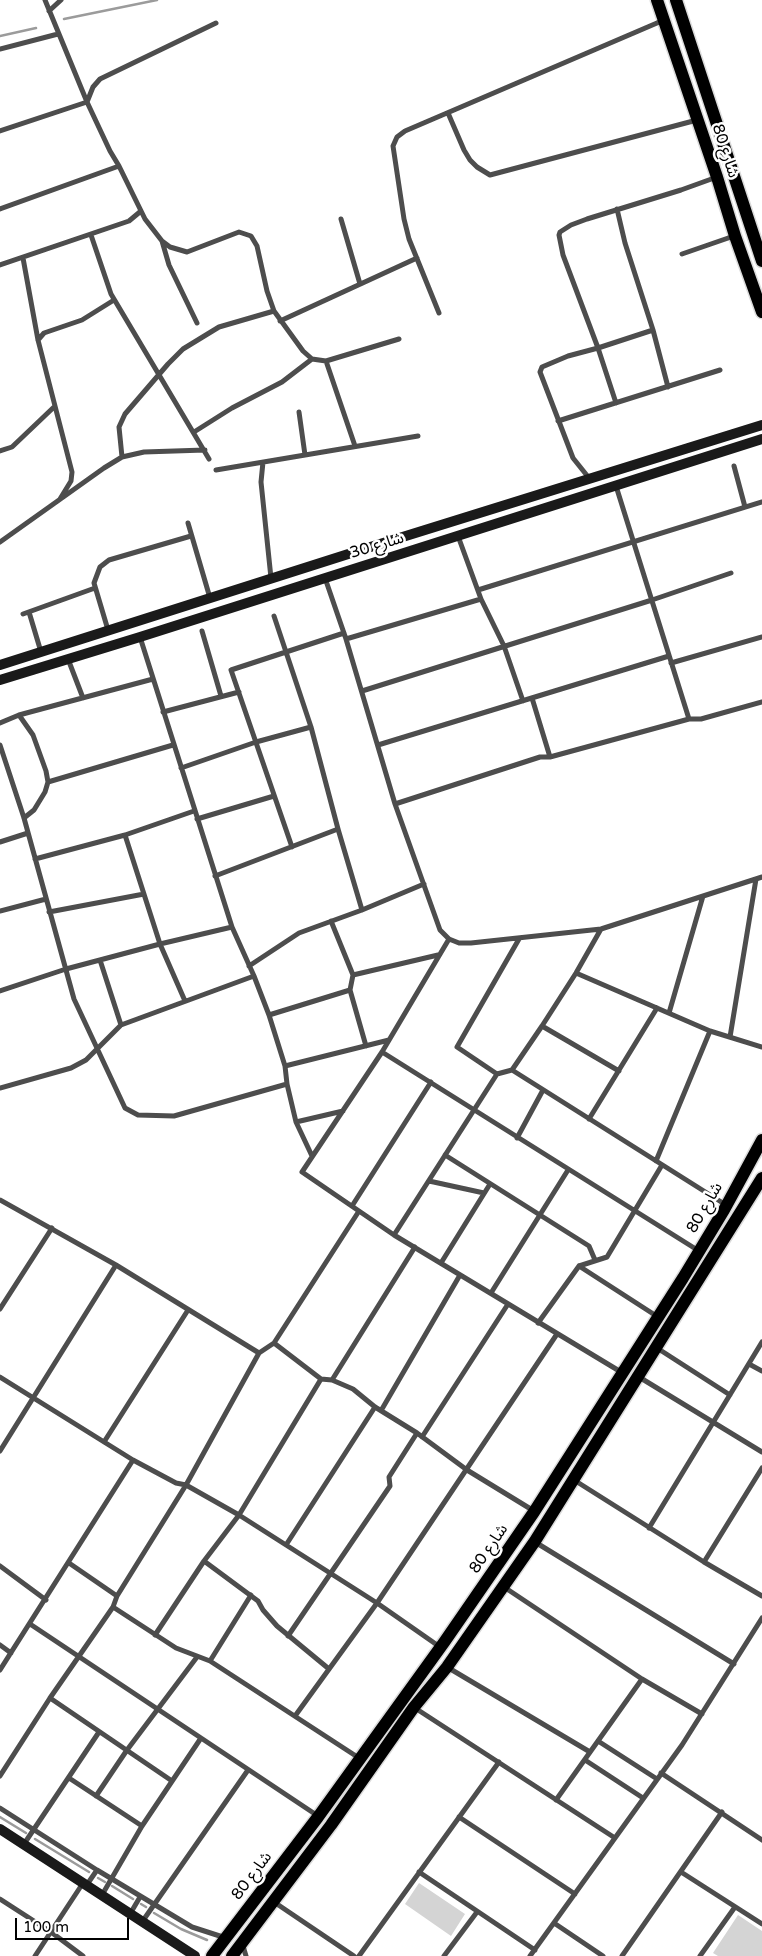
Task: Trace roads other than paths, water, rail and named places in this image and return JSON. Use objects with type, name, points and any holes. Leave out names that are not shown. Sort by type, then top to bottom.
[{"type":"main road","name":"شارع 80","points":[[658,0],[735,236],[762,312]]},
{"type":"main road","name":"شارع 80","points":[[676,0],[762,261]]},
{"type":"main road","points":[[680,67],[690,68],[696,62]]},
{"type":"main road","points":[[688,89],[695,82],[704,86]]},
{"type":"main road","name":"شارع 80","points":[[212,1956],[360,1758],[549,1490],[727,1205],[762,1140]]},
{"type":"main road","name":"شارع 80","points":[[232,1956],[331,1825],[414,1707],[447,1667],[535,1542],[761,1182]]},
{"type":"main road","points":[[570,1456],[571,1463],[574,1465],[581,1466],[584,1463]]},
{"type":"main road","points":[[549,1490],[552,1487],[560,1489],[563,1496]]},
{"type":"street","points":[[45,0],[87,102],[110,151],[141,212],[162,241],[170,247],[187,252],[239,232],[251,236],[257,246],[267,291],[274,311],[303,351],[312,359],[326,361],[399,339]]},
{"type":"street","points":[[49,11],[61,0]]},
{"type":"street","points":[[439,313],[404,219],[393,146],[400,133],[664,20]]},
{"type":"street","points":[[0,131],[87,102],[93,87],[100,79],[216,23]]},
{"type":"street","points":[[0,49],[58,34]]},
{"type":"street","points":[[448,113],[470,160],[477,168],[490,175],[698,120]]},
{"type":"street","points":[[0,209],[119,166]]},
{"type":"street","points":[[616,403],[598,348],[563,255],[560,232],[617,209],[717,177]]},
{"type":"street","points":[[617,209],[668,387]]},
{"type":"street","points":[[0,265],[129,221],[141,212]]},
{"type":"street","points":[[340,219],[360,284]]},
{"type":"street","points":[[91,235],[110,294],[210,459]]},
{"type":"street","points":[[682,254],[735,236]]},
{"type":"street","points":[[162,241],[169,265],[197,323]]},
{"type":"street","points":[[23,258],[38,340],[72,472],[71,481],[60,499]]},
{"type":"street","points":[[280,320],[417,258]]},
{"type":"street","points":[[38,340],[44,333],[82,320],[114,300]]},
{"type":"street","points":[[122,457],[119,427],[125,414],[183,349],[218,327],[274,311]]},
{"type":"street","points":[[589,478],[573,458],[540,372],[541,369],[568,356],[653,330]]},
{"type":"street","points":[[194,432],[232,408],[282,382],[312,359]]},
{"type":"street","points":[[326,361],[356,446]]},
{"type":"street","points":[[558,421],[720,370]]},
{"type":"street","points":[[0,451],[12,447],[54,407]]},
{"type":"street","points":[[299,412],[305,455]]},
{"type":"street","name":"شارع 30","points":[[0,666],[271,578],[762,425]]},
{"type":"street","points":[[216,470],[418,436]]},
{"type":"street","name":"شارع 30","points":[[0,680],[762,439]]},
{"type":"street","points":[[0,542],[108,464],[122,457],[144,452],[205,450]]},
{"type":"street","points":[[263,462],[261,482],[271,578]]},
{"type":"street","points":[[734,466],[745,507]]},
{"type":"street","points":[[616,486],[689,719]]},
{"type":"street","points":[[478,590],[762,502]]},
{"type":"street","points":[[188,523],[210,598]]},
{"type":"street","points":[[108,631],[94,582],[97,572],[104,563],[191,536]]},
{"type":"street","points":[[458,536],[481,599],[504,646],[523,701]]},
{"type":"street","points":[[383,543],[388,558]]},
{"type":"street","points":[[364,549],[369,556],[369,564]]},
{"type":"street","points":[[362,692],[731,573]]},
{"type":"street","points":[[325,578],[345,636],[395,804],[440,930],[448,939],[459,943],[471,943],[600,929],[762,877]]},
{"type":"street","points":[[41,652],[26,613],[95,588]]},
{"type":"street","points":[[292,847],[231,670],[285,651],[481,599]]},
{"type":"street","points":[[274,616],[311,727],[362,910]]},
{"type":"street","points":[[202,631],[221,696]]},
{"type":"street","points":[[140,637],[232,927],[269,1015],[285,1066],[287,1084],[296,1122],[312,1156]]},
{"type":"street","points":[[671,663],[762,637]]},
{"type":"street","points":[[378,745],[669,656]]},
{"type":"street","points":[[68,660],[83,698]]},
{"type":"street","points":[[0,724],[20,715],[153,679]]},
{"type":"street","points":[[163,712],[239,692]]},
{"type":"street","points":[[532,698],[550,756]]},
{"type":"street","points":[[395,804],[540,757],[550,756],[689,719],[702,719],[762,702]]},
{"type":"street","points":[[20,715],[34,735],[48,782],[45,792],[34,810],[24,818]]},
{"type":"street","points":[[181,768],[256,742],[311,727]]},
{"type":"street","points":[[48,782],[174,745]]},
{"type":"street","points":[[0,746],[24,818],[74,1000],[125,1108],[138,1115],[174,1116],[287,1084]]},
{"type":"street","points":[[0,768],[7,766]]},
{"type":"street","points":[[197,819],[274,796]]},
{"type":"street","points":[[35,859],[125,835],[194,811]]},
{"type":"street","points":[[215,876],[338,829]]},
{"type":"street","points":[[0,842],[28,833]]},
{"type":"street","points":[[125,835],[160,944],[185,1002]]},
{"type":"street","points":[[730,1037],[756,879]]},
{"type":"street","points":[[249,966],[299,932],[362,910],[424,884]]},
{"type":"street","points":[[49,912],[144,894]]},
{"type":"street","points":[[669,1013],[703,896]]},
{"type":"street","points":[[0,911],[46,899]]},
{"type":"street","points":[[331,921],[353,975],[350,990],[366,1046]]},
{"type":"street","points":[[0,991],[66,969],[232,927]]},
{"type":"street","points":[[394,1235],[497,1074],[512,1070],[542,1026],[600,929]]},
{"type":"street","points":[[448,939],[382,1052],[302,1172],[394,1235],[622,1373]]},
{"type":"street","points":[[497,1074],[457,1047],[519,939]]},
{"type":"street","points":[[353,975],[438,955]]},
{"type":"street","points":[[100,960],[121,1026]]},
{"type":"street","points":[[576,972],[710,1031],[762,1047]]},
{"type":"street","points":[[0,1088],[70,1068],[86,1060],[121,1026],[254,976]]},
{"type":"street","points":[[269,1015],[350,990]]},
{"type":"street","points":[[589,1119],[657,1008]]},
{"type":"street","points":[[542,1026],[619,1071]]},
{"type":"street","points":[[656,1161],[710,1031]]},
{"type":"street","points":[[285,1066],[389,1040]]},
{"type":"street","points":[[382,1052],[699,1251]]},
{"type":"street","points":[[512,1070],[727,1205]]},
{"type":"street","points":[[352,1206],[431,1082]]},
{"type":"street","points":[[517,1138],[543,1090]]},
{"type":"street","points":[[296,1122],[343,1111]]},
{"type":"street","points":[[445,1155],[589,1246],[595,1260]]},
{"type":"street","points":[[538,1322],[579,1266],[607,1257],[662,1165]]},
{"type":"street","points":[[491,1294],[568,1170]]},
{"type":"street","points":[[429,1180],[484,1193]]},
{"type":"street","points":[[441,1263],[490,1184]]},
{"type":"street","points":[[0,1200],[116,1265],[259,1353]]},
{"type":"street","points":[[0,1776],[50,1698],[113,1607],[117,1596],[186,1486],[259,1353],[274,1343],[359,1211]]},
{"type":"street","points":[[0,1309],[52,1228]]},
{"type":"street","points":[[332,1380],[415,1247]]},
{"type":"street","points":[[0,1451],[116,1265]]},
{"type":"street","points":[[579,1266],[658,1317]]},
{"type":"street","points":[[382,1409],[460,1275]]},
{"type":"street","points":[[422,1437],[508,1304]]},
{"type":"street","points":[[104,1442],[188,1310]]},
{"type":"street","points":[[296,1716],[377,1603],[557,1334]]},
{"type":"street","points":[[649,1528],[762,1342]]},
{"type":"street","points":[[274,1343],[321,1379],[332,1380],[353,1389],[375,1407],[382,1409],[467,1470],[534,1512]]},
{"type":"street","points":[[657,1348],[730,1395]]},
{"type":"street","points":[[749,1364],[762,1371]]},
{"type":"street","points":[[0,1377],[133,1460],[239,1515],[377,1603],[440,1647]]},
{"type":"street","points":[[639,1377],[762,1452]]},
{"type":"street","points":[[155,1635],[204,1561],[239,1515],[321,1379]]},
{"type":"street","points":[[286,1545],[375,1407]]},
{"type":"street","points":[[288,1636],[390,1486],[389,1477],[416,1433]]},
{"type":"street","points":[[0,1670],[133,1460]]},
{"type":"street","points":[[704,1562],[762,1468]]},
{"type":"street","points":[[574,1480],[704,1562],[762,1596]]},
{"type":"street","points":[[535,1542],[734,1664]]},
{"type":"street","points":[[204,1561],[258,1601],[277,1626],[329,1669]]},
{"type":"street","points":[[68,1563],[117,1596]]},
{"type":"street","points":[[0,1566],[46,1600]]},
{"type":"street","points":[[503,1587],[642,1679],[702,1714]]},
{"type":"street","points":[[210,1661],[250,1595]]},
{"type":"street","points":[[113,1607],[176,1648],[210,1661],[360,1758]]},
{"type":"street","points":[[530,1956],[702,1714],[762,1618]]},
{"type":"street","points":[[30,1624],[159,1708],[318,1816]]},
{"type":"street","points":[[0,1645],[11,1653]]},
{"type":"street","points":[[96,1796],[126,1750],[198,1657]]},
{"type":"street","points":[[447,1667],[590,1752]]},
{"type":"street","points":[[556,1800],[642,1679]]},
{"type":"street","points":[[50,1698],[172,1782]]},
{"type":"street","points":[[414,1707],[615,1838]]},
{"type":"street","points":[[24,1844],[100,1732]]},
{"type":"street","points":[[101,1895],[142,1826],[201,1738]]},
{"type":"street","points":[[598,1741],[657,1779]]},
{"type":"street","points":[[585,1760],[643,1798]]},
{"type":"street","points":[[359,1956],[499,1762]]},
{"type":"street","points":[[142,1922],[248,1770]]},
{"type":"street","points":[[661,1773],[762,1840]]},
{"type":"street","points":[[69,1778],[142,1826]]},
{"type":"street","points":[[0,1808],[153,1905],[192,1927],[226,1938]]},
{"type":"street","points":[[622,1956],[722,1812]]},
{"type":"street","points":[[459,1817],[575,1894]]},
{"type":"street","points":[[0,1829],[195,1956]]},
{"type":"street","points":[[36,1956],[96,1870]]},
{"type":"street","points":[[419,1872],[534,1950]]},
{"type":"street","points":[[681,1872],[762,1924]]},
{"type":"street","points":[[130,1914],[140,1897]]},
{"type":"street","points":[[0,1899],[51,1932],[83,1956]]},
{"type":"street","points":[[273,1901],[354,1956]]},
{"type":"street","points":[[709,1956],[702,1954],[736,1906]]},
{"type":"street","points":[[444,1956],[477,1912]]},
{"type":"street","points":[[554,1923],[603,1956]]},
{"type":"street","points":[[242,1943],[246,1956]]},
{"type":"waterway","points":[[64,19],[157,0]]},
{"type":"waterway","points":[[0,36],[36,28]]},
{"type":"waterway","points":[[0,1817],[26,1833]]},
{"type":"waterway","points":[[35,1839],[89,1872]]},
{"type":"waterway","points":[[98,1878],[105,1882]]},
{"type":"waterway","points":[[112,1886],[133,1899]]},
{"type":"waterway","points":[[141,1904],[146,1907]]},
{"type":"waterway","points":[[154,1913],[181,1929],[207,1940]]}]
